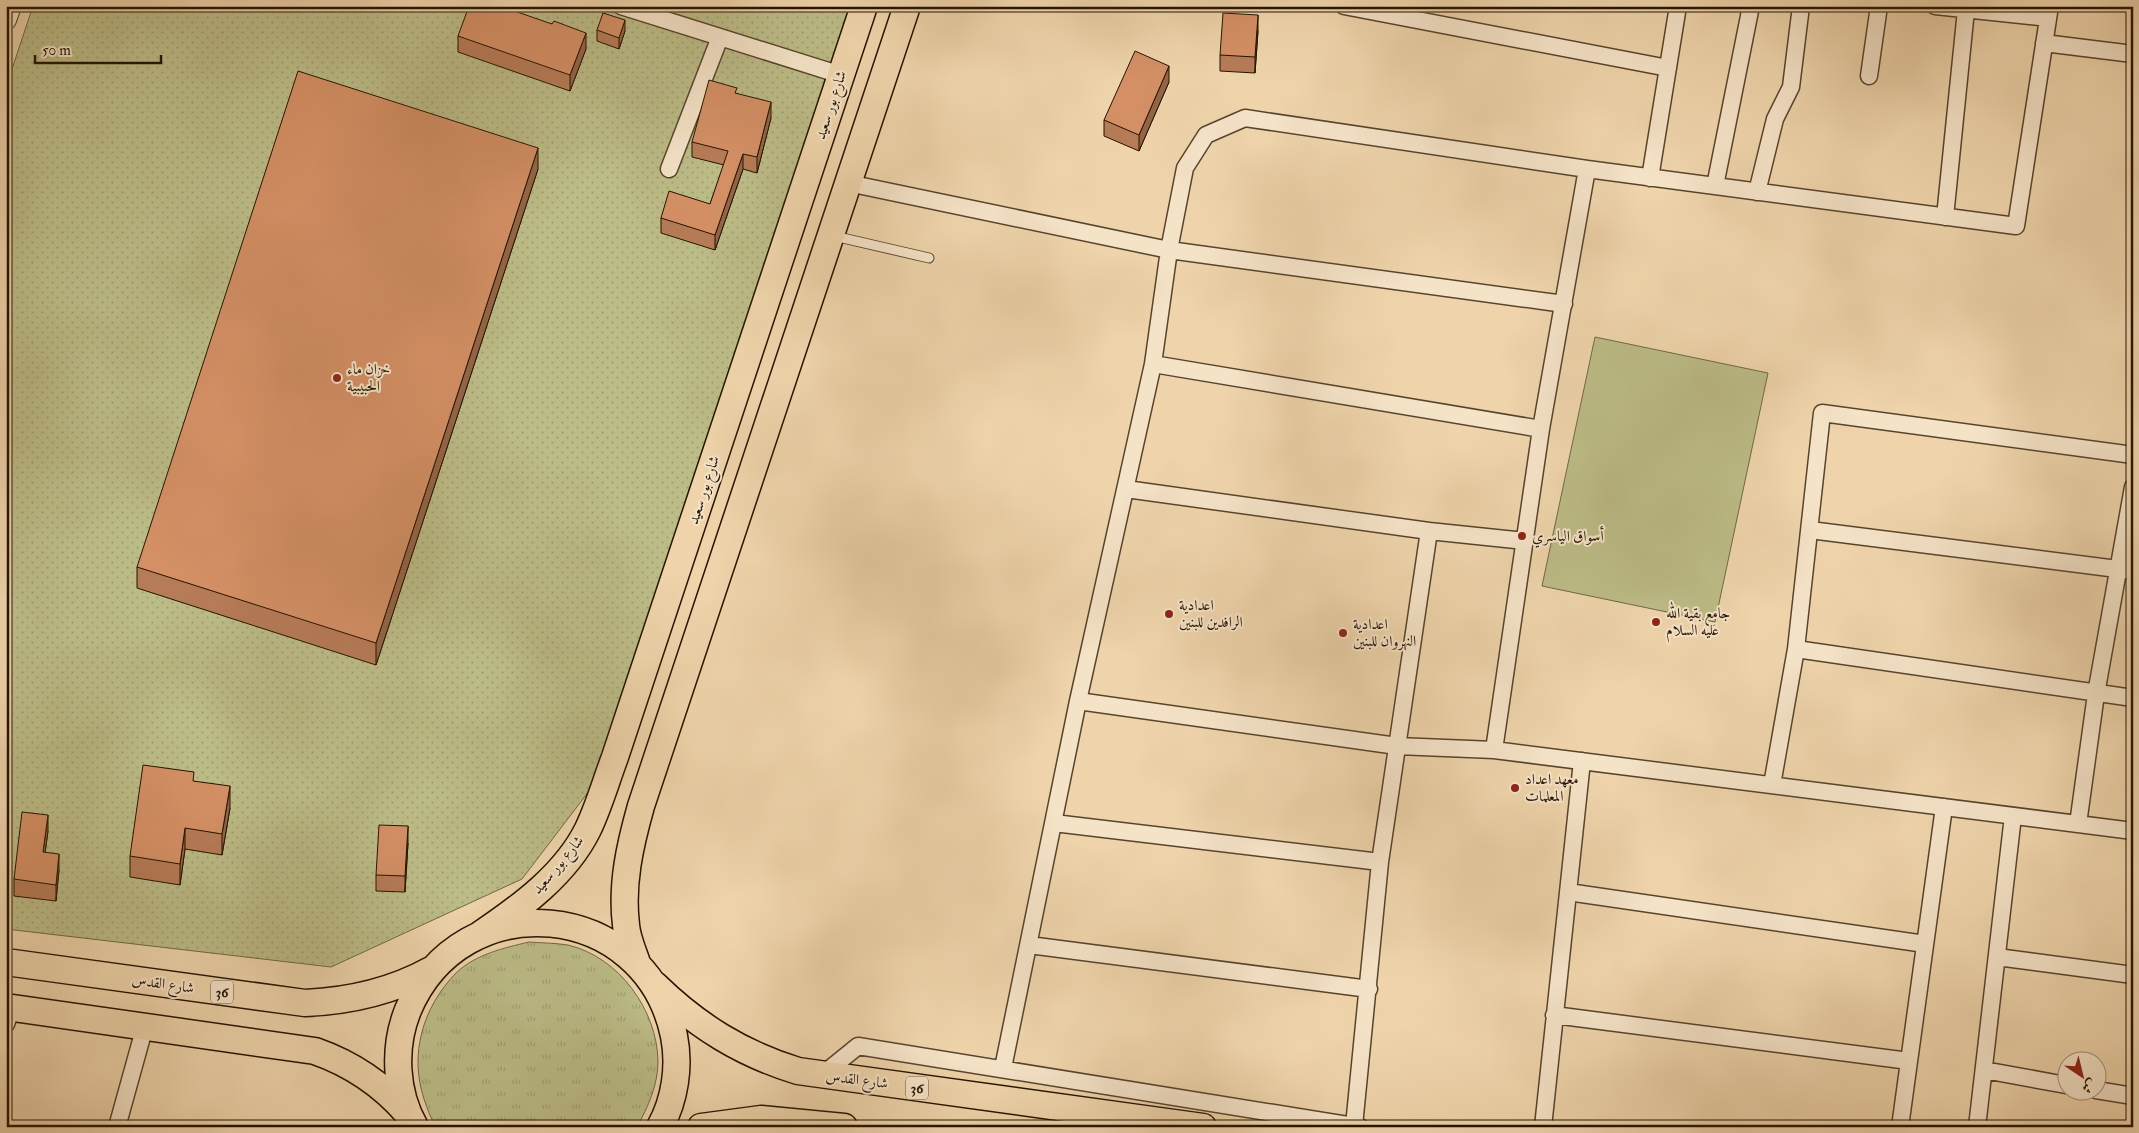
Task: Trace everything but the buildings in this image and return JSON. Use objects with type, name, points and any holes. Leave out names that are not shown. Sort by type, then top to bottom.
[{"type":"main road","name":"شارع بور سعيد","points":[[481,934],[530,898],[551,877],[587,830],[618,747],[864,6]]},
{"type":"main road","points":[[637,963],[626,927],[624,891],[633,834],[907,6]]},
{"type":"main road","points":[[775,276],[814,290]]},
{"type":"main road","points":[[412,1121],[400,1085],[399,1046],[403,1022],[415,994],[434,968],[456,948],[481,934],[513,924],[547,922],[580,928],[611,942],[637,963],[655,985],[670,1016],[677,1050],[675,1084],[660,1127]]},
{"type":"main road","name":"شارع القدس","points":[[6,962],[305,1003],[343,1000],[372,995],[414,979],[434,968]]},
{"type":"main road","name":"شارع القدس","points":[[655,985],[691,1018],[731,1044],[774,1064],[821,1076],[1109,1120],[1203,1127]]},
{"type":"main road","points":[[8,1013],[145,1026],[315,1052],[342,1062],[367,1076],[396,1100],[412,1121]]},
{"type":"main road","points":[[701,1127],[761,1119],[844,1127]]},
{"type":"street","points":[[6,20],[11,6]]},
{"type":"street","points":[[621,6],[841,75]]},
{"type":"street","points":[[1344,6],[1668,68]]},
{"type":"street","points":[[1650,178],[1678,6]]},
{"type":"street","points":[[1715,186],[1751,6]]},
{"type":"street","points":[[1757,192],[1775,119],[1791,87],[1801,6]]},
{"type":"street","points":[[1870,76],[1878,6]]},
{"type":"street","points":[[1003,1068],[1078,701],[1152,364],[1169,250],[1185,168],[1206,135],[1245,118],[1650,178],[2016,226],[2049,12],[1966,10],[1935,6]]},
{"type":"street","points":[[1945,217],[1966,10]]},
{"type":"street","points":[[669,169],[720,37]]},
{"type":"street","points":[[2044,43],[2133,54]]},
{"type":"street","points":[[1494,750],[1541,428],[1587,169]]},
{"type":"street","points":[[848,183],[1169,250],[1564,304]]},
{"type":"street","points":[[1152,364],[1541,428]]},
{"type":"street","points":[[1772,785],[1796,649],[1822,413],[2133,455]]},
{"type":"street","points":[[2078,824],[2096,694],[2126,570],[2133,487]]},
{"type":"street","points":[[1126,489],[1429,532],[1525,541]]},
{"type":"street","points":[[1810,530],[2126,570]]},
{"type":"street","points":[[821,1076],[858,1046],[1357,1126],[1380,862],[1429,532]]},
{"type":"street","points":[[1796,649],[2133,698]]},
{"type":"street","points":[[1078,701],[1397,746],[1494,750],[2133,831]]},
{"type":"street","points":[[1542,1127],[1582,761]]},
{"type":"street","points":[[1900,1127],[1944,807]]},
{"type":"street","points":[[1977,1127],[2013,816]]},
{"type":"street","points":[[1054,823],[1380,862]]},
{"type":"street","points":[[1568,892],[1925,944]]},
{"type":"street","points":[[1029,944],[1369,989]]},
{"type":"street","points":[[1997,958],[2133,975]]},
{"type":"street","points":[[1554,1015],[1909,1061]]},
{"type":"street","points":[[117,1127],[145,1026]]},
{"type":"street","points":[[1984,1070],[2056,1083]]},
{"type":"street","points":[[2106,1092],[2133,1096]]},
{"type":"lane","points":[[831,235],[929,258]]},
{"type":"green space","points":[[33,6],[865,6],[615,757],[522,879],[331,967],[6,929],[6,87]]},
{"type":"green space","points":[[1595,337],[1768,373],[1715,622],[1542,586]]},
{"type":"green space","points":[[529,942],[568,945],[586,951],[603,961],[619,974],[632,988],[643,1005],[651,1023],[656,1042],[658,1070],[652,1096],[637,1127],[437,1127],[429,1114],[420,1082],[418,1065],[422,1032],[427,1016],[435,1001],[445,986],[464,966],[481,956]]},
{"type":"place","name":"خزان ماء الحبيبية","points":[[337,378]]},
{"type":"place","name":"أسواق الياسري","points":[[1522,536]]},
{"type":"place","name":"اعدادية الرافدين للبنين","points":[[1169,614]]},
{"type":"place","name":"جامع بقية الله عليه السلام","points":[[1656,622]]},
{"type":"place","name":"اعدادية النهروان للبنين","points":[[1343,633]]},
{"type":"place","name":"معهد اعداد المعلمات","points":[[1515,788]]}]
